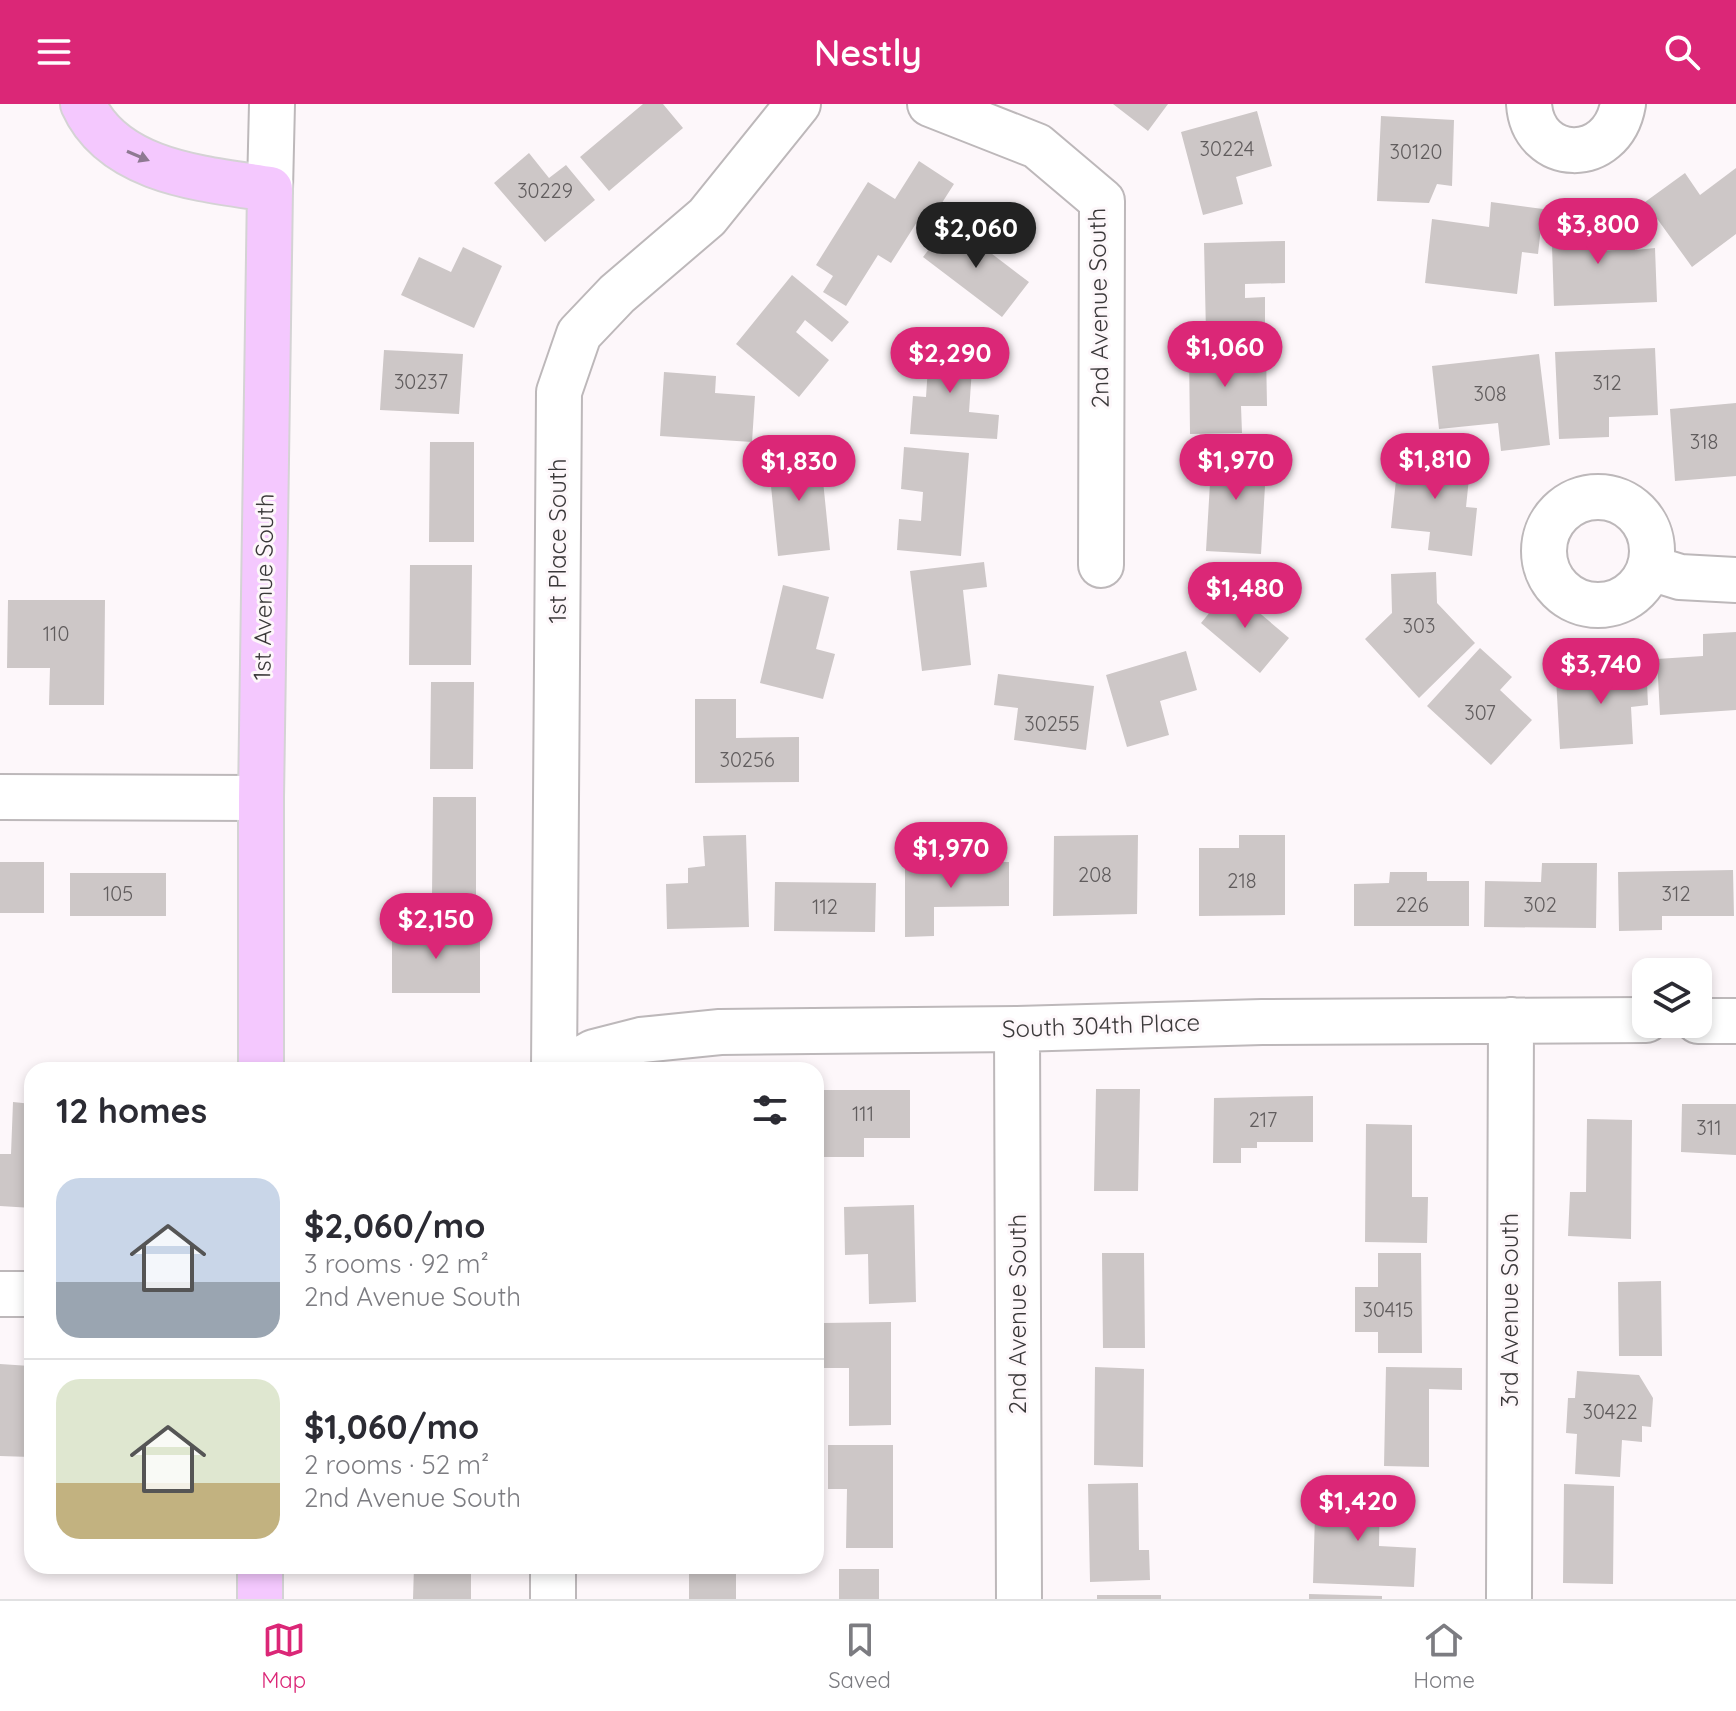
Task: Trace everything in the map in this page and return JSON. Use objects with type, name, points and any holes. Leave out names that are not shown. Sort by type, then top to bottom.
[{"type":"main road","points":[[83,104],[103,135],[128,153],[187,176],[270,189]]},
{"type":"main road","name":"1st Avenue South","points":[[261,1062],[261,798],[270,189]]},
{"type":"main road","points":[[260,1574],[260,1599]]},
{"type":"street","name":"1st Avenue South","points":[[270,189],[272,104]]},
{"type":"street","name":"1st Place South","points":[[554,1062],[559,392],[579,334],[617,294],[707,217],[798,104]]},
{"type":"street","name":"2nd Avenue South","points":[[930,104],[1037,146],[1102,201],[1101,565]]},
{"type":"street","points":[[1529,104],[1532,123],[1553,145],[1569,150],[1585,150],[1600,144],[1616,127],[1623,104]]},
{"type":"street","points":[[1651,568],[1680,577],[1736,580]]},
{"type":"street","points":[[0,797],[261,798]]},
{"type":"street","name":"3rd Avenue South","points":[[1509,1599],[1511,1020]]},
{"type":"street","name":"South 304th Place","points":[[576,1062],[594,1052],[641,1040],[720,1032],[1017,1029],[1262,1022],[1632,1020]]},
{"type":"street","points":[[1712,1021],[1736,1021]]},
{"type":"street","name":"2nd Avenue South","points":[[1017,1029],[1019,1599]]},
{"type":"street","points":[[0,1294],[24,1294]]},
{"type":"street","points":[[553,1574],[553,1599]]},
{"type":"building","points":[[643,104],[663,104],[683,128],[609,191],[580,157]]},
{"type":"building","points":[[1113,104],[1168,104],[1148,131]]},
{"type":"building","points":[[1257,111],[1272,166],[1236,177],[1243,204],[1203,215],[1181,132]]},
{"type":"building","points":[[1381,116],[1454,120],[1452,186],[1437,184],[1429,203],[1377,201]]},
{"type":"building","points":[[529,153],[549,178],[566,165],[595,200],[545,242],[494,183]]},
{"type":"building","points":[[919,161],[954,184],[931,220],[922,214],[891,263],[878,255],[846,306],[823,292],[833,276],[816,265],[868,182],[895,199]]},
{"type":"building","points":[[1736,168],[1736,234],[1692,267],[1645,202],[1685,173],[1700,195]]},
{"type":"building","points":[[1491,202],[1543,209],[1538,254],[1522,252],[1517,294],[1425,283],[1432,219],[1489,227]]},
{"type":"building","points":[[1599,214],[1600,235],[1596,235],[1596,251],[1635,245],[1635,250],[1655,248],[1657,302],[1554,306],[1551,215]]},
{"type":"building","points":[[950,222],[1029,282],[1002,317],[923,257]]},
{"type":"building","points":[[1285,241],[1285,283],[1245,284],[1245,298],[1265,297],[1265,333],[1206,333],[1204,243]]},
{"type":"building","points":[[463,247],[502,266],[474,328],[401,295],[419,257],[451,272]]},
{"type":"building","points":[[792,275],[849,322],[832,342],[805,320],[796,332],[829,360],[799,397],[736,344]]},
{"type":"building","points":[[930,337],[974,340],[969,412],[999,415],[997,439],[910,434],[913,396],[926,397]]},
{"type":"building","points":[[1655,348],[1658,415],[1609,417],[1609,437],[1559,439],[1555,352]]},
{"type":"building","points":[[384,350],[463,354],[459,414],[380,410]]},
{"type":"building","points":[[1266,351],[1267,406],[1241,406],[1242,433],[1190,434],[1189,353]]},
{"type":"building","points":[[1539,354],[1550,445],[1501,451],[1498,423],[1439,429],[1432,366]]},
{"type":"building","points":[[664,372],[716,376],[715,393],[755,396],[752,442],[660,436]]},
{"type":"building","points":[[1736,403],[1736,476],[1675,481],[1670,409]]},
{"type":"building","points":[[430,442],[474,442],[474,542],[429,542]]},
{"type":"building","points":[[904,447],[969,453],[961,556],[897,550],[899,519],[921,521],[923,492],[901,489]]},
{"type":"building","points":[[1212,449],[1267,452],[1261,554],[1206,551]]},
{"type":"building","points":[[820,451],[830,550],[778,556],[768,456]]},
{"type":"building","points":[[1399,451],[1471,459],[1466,507],[1477,508],[1472,556],[1428,550],[1430,532],[1391,528]]},
{"type":"building","points":[[984,562],[987,587],[963,590],[971,665],[922,671],[910,571]]},
{"type":"building","points":[[410,565],[472,565],[471,665],[409,665]]},
{"type":"building","points":[[1436,572],[1437,603],[1475,643],[1419,698],[1365,639],[1392,613],[1391,574]]},
{"type":"building","points":[[783,585],[829,597],[816,649],[835,654],[823,699],[760,683]]},
{"type":"building","points":[[1230,588],[1289,638],[1260,673],[1201,623]]},
{"type":"building","points":[[8,600],[105,600],[104,705],[49,705],[50,668],[7,668]]},
{"type":"building","points":[[1736,632],[1736,710],[1660,715],[1657,659],[1703,656],[1703,634]]},
{"type":"building","points":[[1480,648],[1512,677],[1500,690],[1532,720],[1491,765],[1427,706]]},
{"type":"building","points":[[1186,651],[1197,690],[1160,701],[1169,735],[1127,747],[1106,675]]},
{"type":"building","points":[[1646,662],[1648,705],[1631,707],[1633,744],[1560,749],[1556,678],[1598,675],[1598,665]]},
{"type":"building","points":[[998,674],[1094,686],[1086,750],[1014,740],[1018,708],[994,705]]},
{"type":"building","points":[[431,682],[474,682],[473,769],[430,769]]},
{"type":"building","points":[[695,699],[736,699],[736,738],[799,737],[799,782],[695,783]]},
{"type":"building","points":[[433,797],[476,797],[476,896],[432,896]]},
{"type":"building","points":[[746,835],[749,927],[667,929],[666,884],[688,883],[688,868],[705,866],[703,836]]},
{"type":"building","points":[[1138,835],[1137,914],[1053,916],[1054,836]]},
{"type":"building","points":[[1239,835],[1285,835],[1285,915],[1199,916],[1199,848],[1239,848]]},
{"type":"building","points":[[0,862],[44,862],[44,913],[0,913]]},
{"type":"building","points":[[1009,862],[1009,906],[934,907],[934,936],[905,937],[905,863]]},
{"type":"building","points":[[1542,863],[1597,863],[1596,928],[1484,927],[1485,881],[1541,882]]},
{"type":"building","points":[[1733,870],[1734,916],[1662,916],[1662,930],[1619,931],[1618,872]]},
{"type":"building","points":[[1390,872],[1427,872],[1427,881],[1469,881],[1469,926],[1354,926],[1354,884],[1389,883]]},
{"type":"building","points":[[70,873],[166,873],[166,916],[70,916]]},
{"type":"building","points":[[775,882],[876,883],[875,932],[774,931]]},
{"type":"building","points":[[480,928],[480,993],[392,993],[392,929]]},
{"type":"building","points":[[1096,1089],[1140,1089],[1138,1191],[1094,1191]]},
{"type":"building","points":[[824,1090],[910,1090],[910,1138],[864,1138],[864,1157],[824,1157]]},
{"type":"building","points":[[1313,1096],[1313,1142],[1257,1142],[1257,1148],[1241,1148],[1241,1163],[1213,1163],[1214,1098]]},
{"type":"building","points":[[13,1102],[24,1103],[24,1208],[0,1206],[0,1154],[11,1154]]},
{"type":"building","points":[[1682,1104],[1736,1104],[1736,1155],[1681,1152]]},
{"type":"building","points":[[1587,1119],[1632,1120],[1631,1239],[1568,1236],[1570,1192],[1586,1192]]},
{"type":"building","points":[[1366,1124],[1412,1125],[1412,1197],[1428,1197],[1427,1243],[1365,1242]]},
{"type":"building","points":[[914,1205],[916,1302],[869,1304],[868,1254],[845,1255],[844,1207]]},
{"type":"building","points":[[1102,1253],[1144,1253],[1145,1348],[1103,1348]]},
{"type":"building","points":[[1378,1253],[1421,1253],[1422,1353],[1378,1353],[1378,1332],[1355,1332],[1355,1287],[1378,1287]]},
{"type":"building","points":[[1661,1281],[1662,1356],[1619,1356],[1618,1282]]},
{"type":"building","points":[[891,1322],[891,1425],[849,1426],[849,1368],[824,1368],[824,1323]]},
{"type":"building","points":[[0,1364],[24,1366],[24,1457],[0,1456]]},
{"type":"building","points":[[1095,1367],[1144,1369],[1143,1467],[1094,1465]]},
{"type":"building","points":[[1386,1367],[1462,1368],[1462,1390],[1429,1389],[1429,1467],[1384,1466]]},
{"type":"building","points":[[1577,1371],[1639,1375],[1653,1398],[1651,1427],[1642,1426],[1642,1442],[1622,1440],[1620,1477],[1575,1474],[1577,1434],[1566,1433],[1568,1398],[1575,1398]]},
{"type":"building","points":[[828,1445],[893,1445],[893,1548],[846,1548],[847,1489],[828,1489]]},
{"type":"building","points":[[1337,1481],[1380,1483],[1379,1546],[1416,1548],[1414,1587],[1313,1583],[1315,1514],[1335,1515]]},
{"type":"building","points":[[1138,1483],[1139,1550],[1149,1550],[1150,1580],[1090,1582],[1088,1484]]},
{"type":"building","points":[[1564,1484],[1614,1486],[1613,1584],[1563,1583]]},
{"type":"building","points":[[839,1569],[879,1569],[879,1599],[839,1599]]},
{"type":"building","points":[[414,1574],[471,1574],[471,1599],[413,1599]]},
{"type":"building","points":[[689,1574],[736,1574],[736,1599],[689,1599]]},
{"type":"building","points":[[1309,1594],[1382,1596],[1382,1599],[1309,1599]]},
{"type":"building","points":[[1097,1595],[1161,1595],[1161,1599],[1097,1599]]}]
